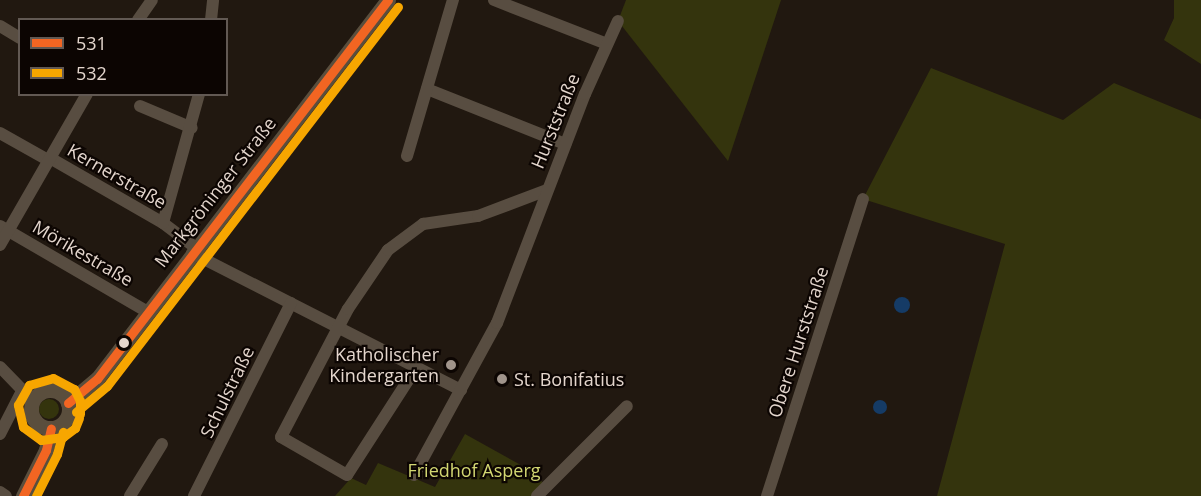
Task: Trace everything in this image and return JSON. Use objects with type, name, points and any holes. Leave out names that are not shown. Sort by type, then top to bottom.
[{"type":"main road","name":"Markgröninger Straße","points":[[68,403],[93,384],[388,0]]},
{"type":"main road","points":[[23,496],[46,450],[51,429],[66,420],[68,403],[51,390],[27,396],[33,420],[51,429]]},
{"type":"street","points":[[211,18],[213,0]]},
{"type":"street","points":[[407,156],[453,0]]},
{"type":"street","points":[[494,0],[607,44]]},
{"type":"street","points":[[139,18],[150,1]]},
{"type":"street","name":"Hurststraße","points":[[416,368],[347,475],[281,437],[338,328],[388,250],[423,224],[478,216],[547,190],[618,21]]},
{"type":"street","points":[[0,26],[18,37]]},
{"type":"street","points":[[427,89],[565,144]]},
{"type":"street","points":[[0,245],[4,228],[49,159],[86,96]]},
{"type":"street","points":[[163,223],[192,128],[199,96]]},
{"type":"street","points":[[140,106],[192,128]]},
{"type":"street","name":"Kernerstraße","points":[[0,133],[163,223],[194,250],[338,328],[461,390]]},
{"type":"street","points":[[414,475],[496,322],[547,190]]},
{"type":"street","name":"Obere Hurststraße","points":[[767,496],[863,199]]},
{"type":"street","name":"Mörikestraße","points":[[4,228],[148,312]]},
{"type":"street","name":"Schulstraße","points":[[195,496],[291,303]]},
{"type":"street","points":[[0,367],[27,396],[0,434]]},
{"type":"street","points":[[537,496],[627,406]]},
{"type":"street","points":[[130,496],[162,444]]},
{"type":"street","points":[[0,492],[6,496]]},
{"type":"green space","points":[[626,0],[781,0],[728,161],[618,21]]},
{"type":"green space","points":[[1174,0],[1201,0],[1201,64],[1164,40],[1174,18]]},
{"type":"green space","points":[[931,68],[1063,120],[1114,83],[1201,119],[1201,496],[937,496],[1005,244],[863,199]]},
{"type":"green space","points":[[45,399],[53,399],[59,405],[59,413],[53,419],[45,419],[39,413],[39,405]]},
{"type":"green space","name":"Friedhof Asperg","points":[[465,434],[519,464],[545,484],[533,496],[335,496],[351,478],[366,485],[378,463],[435,487]]},
{"type":"water","points":[[902,297],[908,299],[910,305],[908,311],[902,313],[896,311],[894,305],[896,299]]},
{"type":"water","points":[[877,400],[883,400],[887,407],[883,414],[877,414],[873,410],[873,404]]},
{"type":"transit line","name":"531","points":[[68,403],[97,379],[388,0]]},
{"type":"transit line","name":"532","points":[[76,412],[107,386],[398,7]]},
{"type":"transit line","name":"532","points":[[79,418],[75,428],[63,437],[41,440],[23,427],[18,405],[29,385],[53,378],[74,389],[80,401],[80,414]]},
{"type":"transit line","name":"531","points":[[23,496],[46,450],[51,429]]},
{"type":"transit line","name":"532","points":[[36,496],[57,454],[63,432]]},
{"type":"place","name":"Katholischer Kindergarten","points":[[451,365]]},
{"type":"place","name":"St. Bonifatius","points":[[502,379]]}]
